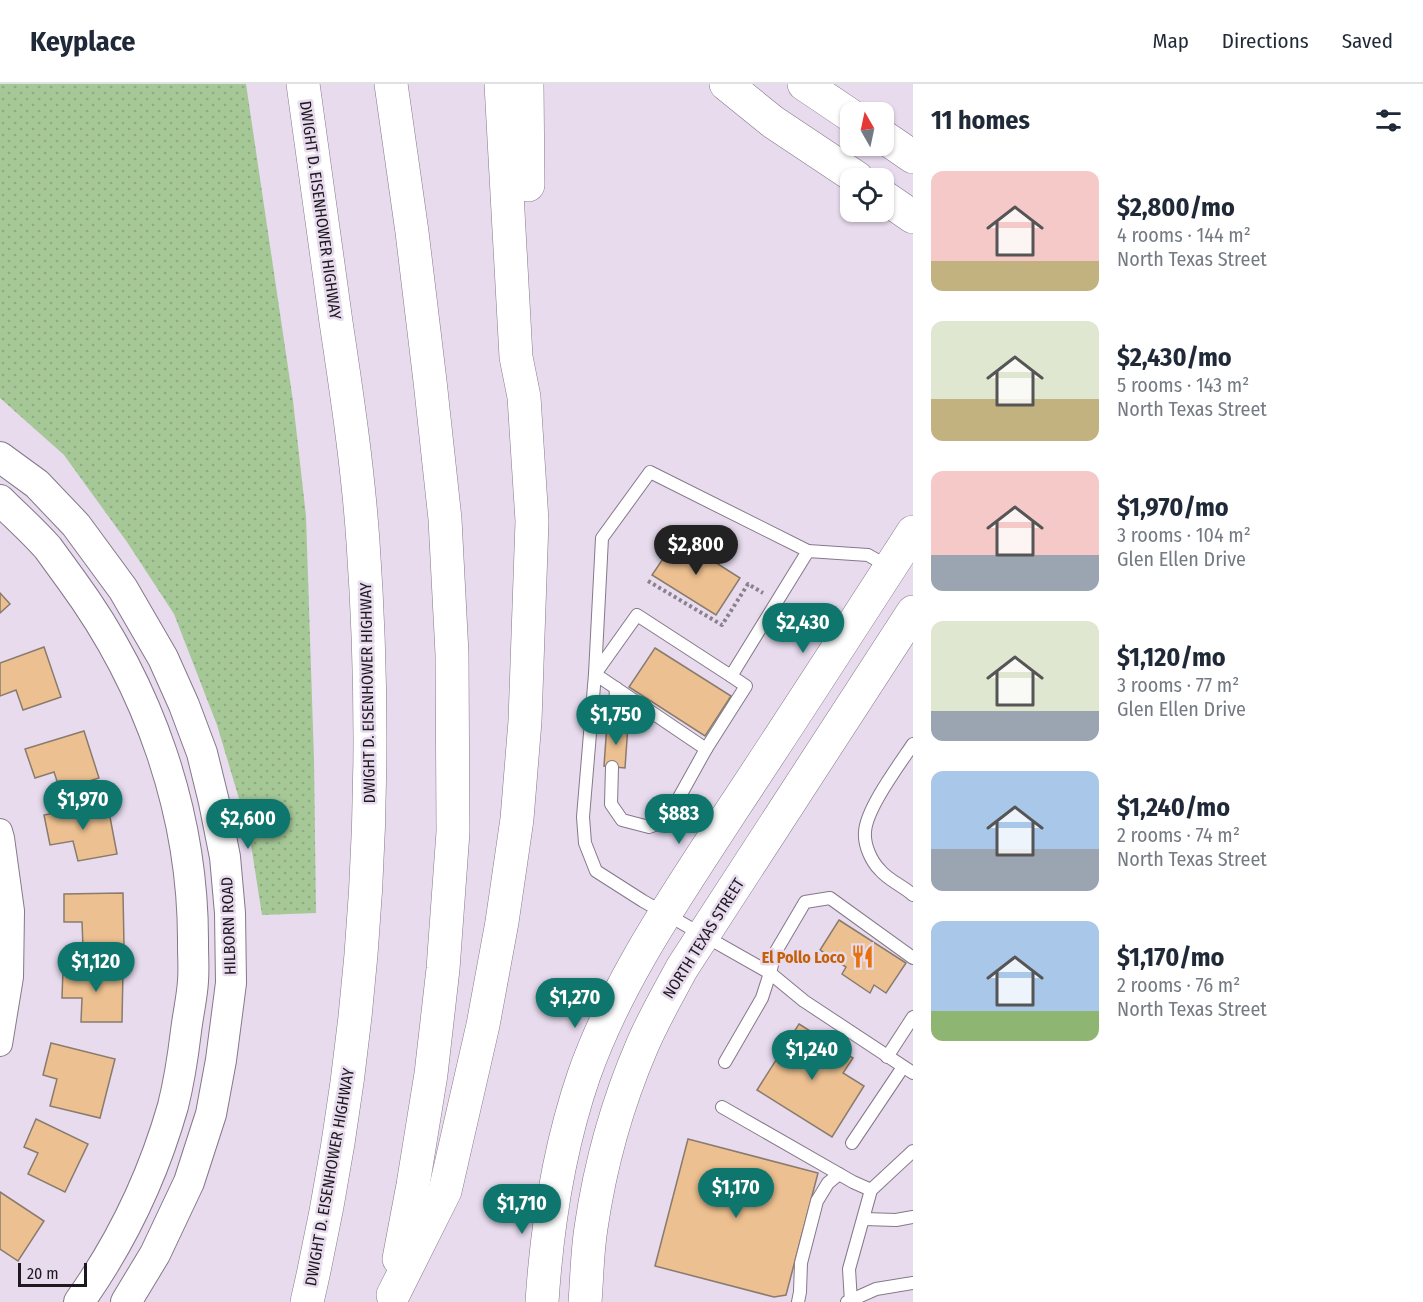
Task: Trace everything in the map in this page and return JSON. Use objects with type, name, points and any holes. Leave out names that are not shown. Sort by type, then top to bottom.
[{"type":"main road","name":"DWIGHT D. EISENHOWER HIGHWAY","points":[[303,84],[348,404],[363,540],[369,666],[369,840],[361,960],[333,1173],[307,1302]]},
{"type":"main road","points":[[391,84],[421,301],[445,519],[452,654],[453,796],[453,832],[443,969],[431,1074],[392,1299]]},
{"type":"main road","points":[[501,84],[516,357],[525,397]]},
{"type":"main road","points":[[392,1299],[445,1191],[483,1025],[502,922],[517,819],[526,710],[532,521],[525,397],[529,359],[527,84]]},
{"type":"main road","points":[[726,84],[773,122],[842,168]]},
{"type":"main road","points":[[804,84],[840,108]]},
{"type":"main road","points":[[894,144],[913,157]]},
{"type":"main road","points":[[894,204],[913,217]]},
{"type":"main road","points":[[542,1302],[548,1236],[570,1120],[584,1075],[603,1027],[642,951],[913,532]]},
{"type":"main road","name":"NORTH TEXAS STREET","points":[[585,1302],[591,1229],[611,1135],[642,1046],[660,1008],[682,968],[913,612]]},
{"type":"street","name":"HILBORN ROAD","points":[[0,457],[37,484],[76,525],[123,589],[158,648],[184,705],[202,753],[225,857],[230,913],[231,983],[211,1114],[189,1182],[156,1254],[126,1302]]},
{"type":"street","name":"HILBORN ROAD","points":[[0,500],[47,548],[90,606],[126,668],[149,717],[166,765],[188,861],[193,916],[193,981],[183,1056],[173,1105],[155,1161],[120,1238],[79,1302]]},
{"type":"street","points":[[0,831],[12,911],[11,977],[0,1044]]},
{"type":"lane","points":[[852,1143],[908,1070],[804,1001],[770,973],[703,936],[596,871],[585,843],[583,818],[595,674],[602,538],[650,472],[808,551],[868,555],[890,568]]},
{"type":"lane","points":[[731,676],[808,551]]},
{"type":"lane","points":[[595,674],[637,615],[747,686],[706,750],[666,821],[649,827],[622,820],[611,804],[612,767]]},
{"type":"lane","points":[[595,674],[706,750]]},
{"type":"lane","points":[[614,724],[615,688]]},
{"type":"lane","points":[[913,744],[867,817],[864,833],[868,852],[880,871],[913,895]]},
{"type":"lane","points":[[725,1062],[762,998],[775,953],[805,902],[830,898],[913,958]]},
{"type":"lane","points":[[887,1057],[913,1017]]},
{"type":"lane","points":[[722,1107],[871,1190]]},
{"type":"lane","points":[[913,1151],[871,1190],[849,1269],[850,1301],[876,1289],[913,1283]]},
{"type":"lane","points":[[798,1302],[801,1263],[817,1201],[828,1183],[839,1174]]},
{"type":"lane","points":[[864,1219],[896,1220],[913,1217]]},
{"type":"path","points":[[648,581],[722,625],[748,584],[824,632]]},
{"type":"green space","points":[[0,84],[246,84],[293,401],[306,516],[314,760],[316,913],[262,915],[249,832],[217,725],[174,614],[127,542],[64,455],[0,398]]},
{"type":"building","points":[[677,538],[740,578],[716,615],[652,575]]},
{"type":"building","points":[[0,593],[10,604],[0,613]]},
{"type":"building","points":[[44,647],[61,697],[23,710],[16,690],[0,696],[0,663]]},
{"type":"building","points":[[655,648],[731,696],[705,736],[629,687]]},
{"type":"building","points":[[607,724],[628,725],[625,768],[604,766]]},
{"type":"building","points":[[84,731],[99,778],[60,790],[54,772],[35,778],[25,749]]},
{"type":"building","points":[[104,803],[107,817],[110,817],[117,854],[78,861],[73,841],[50,845],[44,815]]},
{"type":"building","points":[[123,893],[124,946],[83,947],[82,922],[64,922],[64,894]]},
{"type":"building","name":"El Pollo Loco","points":[[839,920],[906,963],[886,993],[874,985],[870,993],[842,974],[846,967],[820,950]]},
{"type":"building","points":[[63,969],[123,970],[122,1022],[81,1022],[82,998],[62,998]]},
{"type":"building","points":[[799,1024],[853,1058],[843,1073],[864,1086],[832,1137],[757,1090]]},
{"type":"building","points":[[51,1043],[115,1059],[100,1118],[50,1106],[57,1079],[43,1075]]},
{"type":"building","points":[[36,1119],[88,1144],[65,1192],[28,1174],[38,1153],[24,1147]]},
{"type":"building","points":[[688,1139],[818,1173],[786,1295],[774,1297],[655,1266]]},
{"type":"building","points":[[0,1192],[44,1221],[18,1261],[0,1249]]},
{"type":"place","name":"El Pollo Loco","points":[[863,957]]}]
